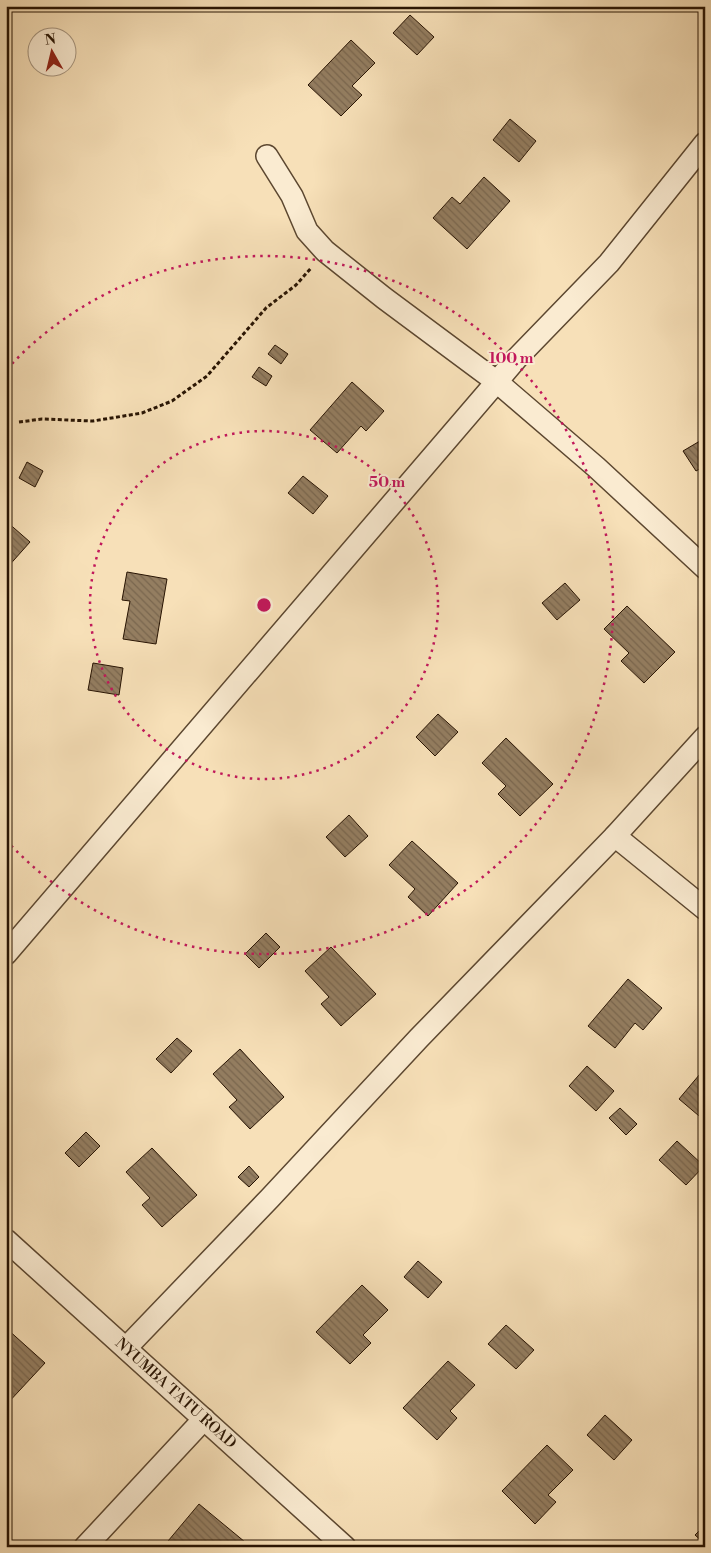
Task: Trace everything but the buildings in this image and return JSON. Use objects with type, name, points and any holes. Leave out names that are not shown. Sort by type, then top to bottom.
[{"type":"street","points":[[6,954],[517,358],[609,263],[705,143]]},
{"type":"street","points":[[267,156],[292,196],[307,231],[324,251],[497,382],[596,467],[705,568]]},
{"type":"street","points":[[126,1348],[419,1038],[615,836],[705,737]]},
{"type":"street","points":[[615,836],[705,908]]},
{"type":"street","name":"NYUMBA TATU ROAD","points":[[6,1240],[346,1547]]},
{"type":"street","points":[[85,1547],[204,1419]]},
{"type":"path","points":[[19,422],[42,419],[93,421],[142,413],[172,401],[207,376],[266,308],[296,285],[324,251]]}]
